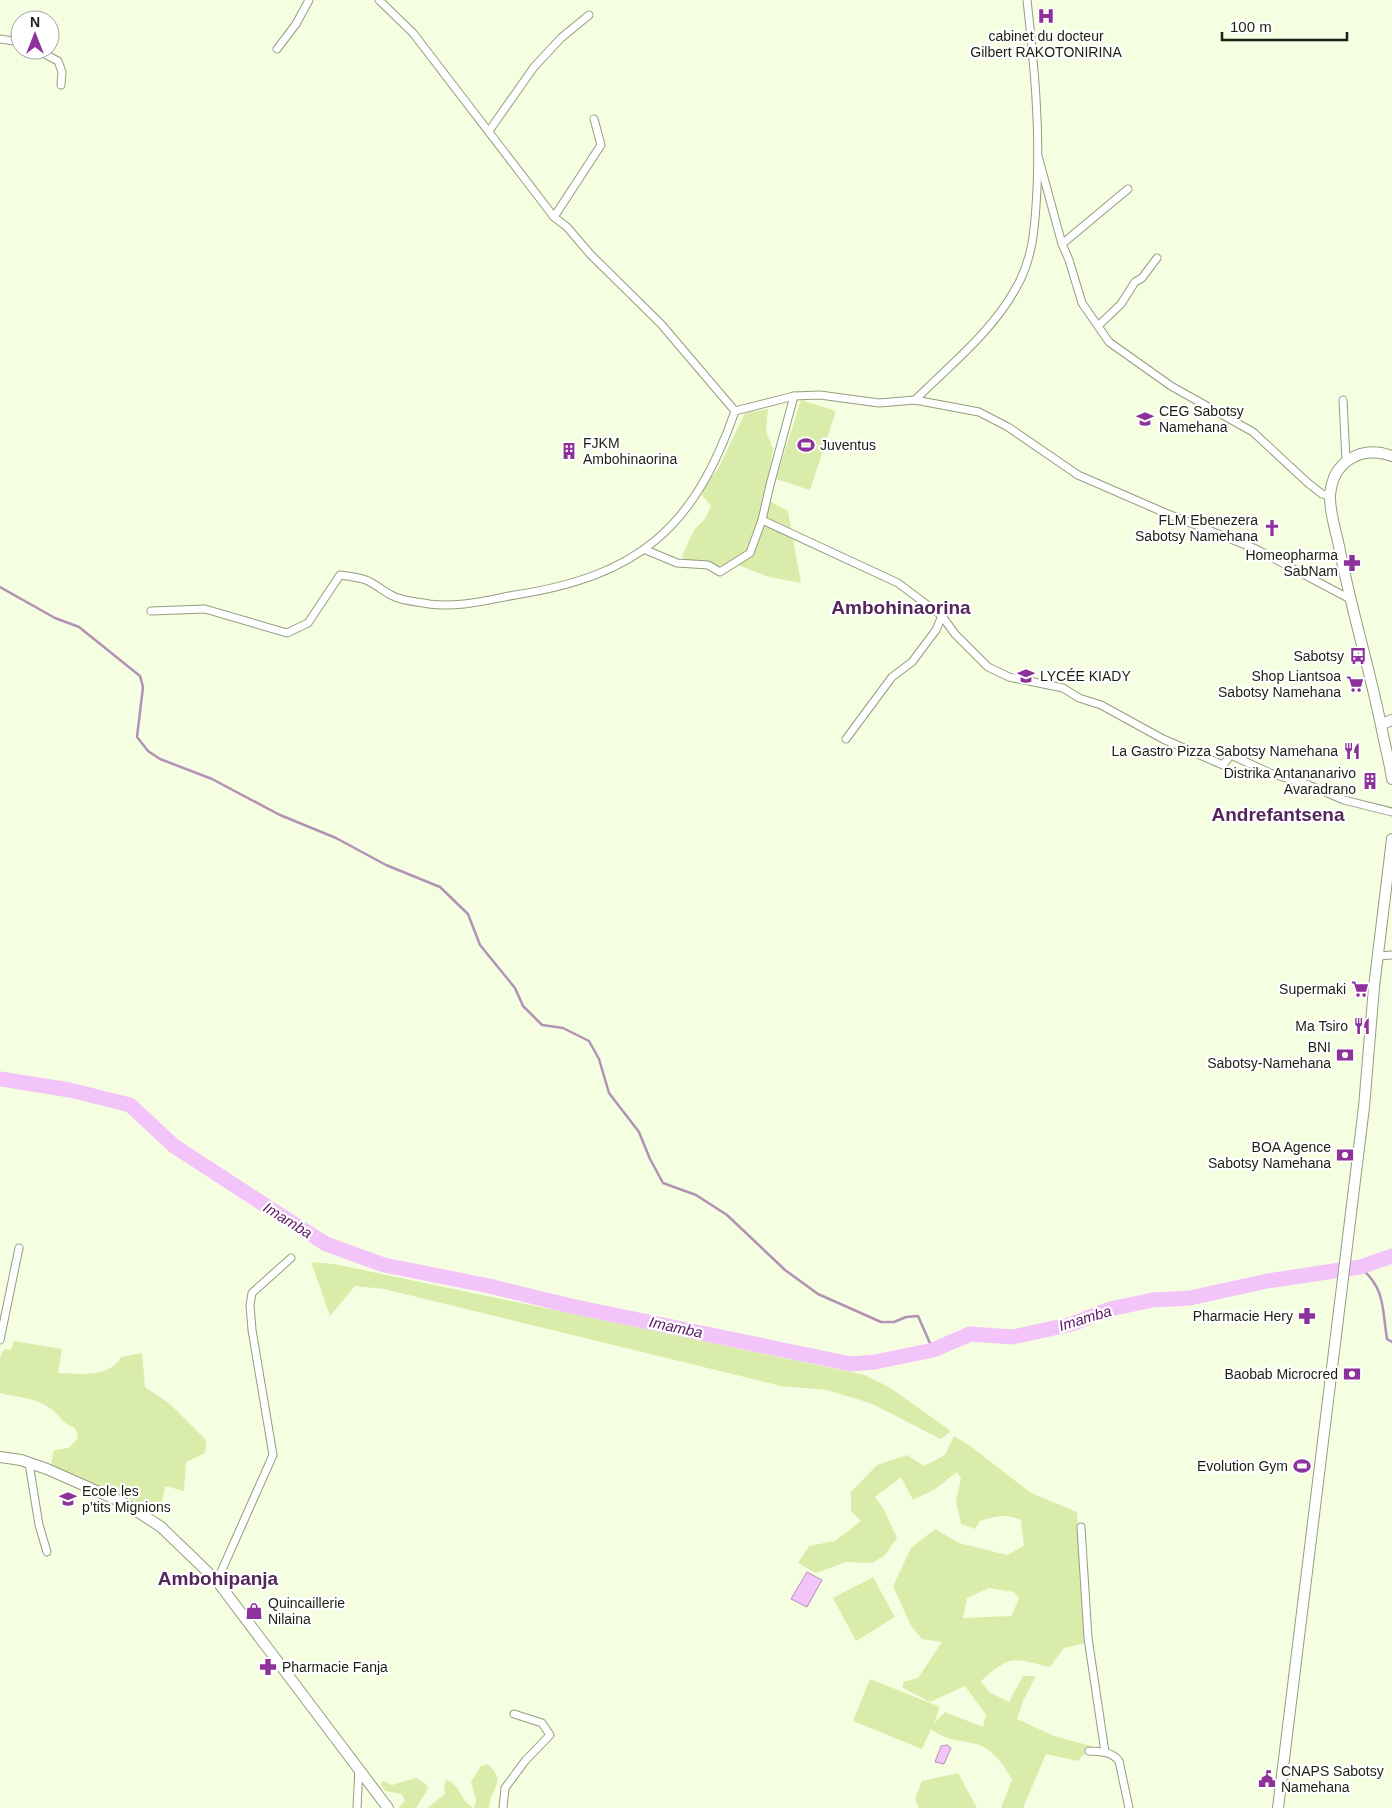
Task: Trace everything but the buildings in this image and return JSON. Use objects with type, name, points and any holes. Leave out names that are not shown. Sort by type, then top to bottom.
[{"type":"main road","points":[[1392,456],[1382,453],[1364,453],[1346,460],[1335,472],[1330,496],[1350,599],[1382,724],[1392,779]]},
{"type":"main road","points":[[1382,724],[1392,720]]},
{"type":"main road","points":[[1278,1808],[1364,1107],[1378,956],[1392,839]]},
{"type":"main road","points":[[0,1457],[29,1463],[126,1504],[161,1527],[217,1581],[328,1731],[359,1766],[388,1808]]},
{"type":"street","points":[[277,49],[296,24],[309,0]]},
{"type":"street","points":[[379,0],[414,33],[554,217],[567,226],[590,254],[661,324],[735,411]]},
{"type":"street","points":[[915,400],[996,319],[1017,288],[1034,241],[1038,156],[1034,64],[1027,0]]},
{"type":"street","points":[[489,131],[534,67],[561,38],[590,15]]},
{"type":"street","points":[[56,60],[62,72],[61,86]]},
{"type":"street","points":[[554,217],[601,145],[594,119]]},
{"type":"street","points":[[1038,156],[1062,244],[1070,260],[1082,303],[1109,342],[1171,386],[1253,432],[1308,483],[1322,494],[1330,496]]},
{"type":"street","points":[[1062,244],[1128,189]]},
{"type":"street","points":[[1098,326],[1121,304],[1135,282],[1142,278],[1157,258]]},
{"type":"street","points":[[735,411],[794,396],[820,394],[878,403],[915,400],[979,412],[1008,427],[1078,475],[1162,512],[1256,549],[1350,599]]},
{"type":"street","points":[[646,550],[676,562],[708,565],[720,572],[750,553],[762,520],[794,396]]},
{"type":"street","points":[[1342,400],[1346,460]]},
{"type":"street","points":[[151,611],[205,609],[286,633],[308,623],[340,574],[367,580],[396,597],[430,604],[470,604],[559,588],[611,570],[646,550],[672,526],[694,496],[722,447],[735,411]]},
{"type":"street","points":[[762,520],[898,583],[942,616],[955,634],[983,662],[1009,677],[1063,688],[1079,698],[1102,705],[1163,739],[1223,765],[1230,755],[1270,773],[1306,784],[1344,800],[1392,812]]},
{"type":"street","points":[[846,739],[892,677],[912,662],[936,630],[942,616]]},
{"type":"street","points":[[1378,956],[1392,955]]},
{"type":"street","points":[[0,1340],[19,1248]]},
{"type":"street","points":[[217,1581],[253,1504],[273,1455],[252,1330],[250,1305],[252,1293],[291,1258]]},
{"type":"street","points":[[29,1463],[39,1525],[47,1552]]},
{"type":"street","points":[[1081,1527],[1088,1638],[1105,1752]]},
{"type":"street","points":[[504,1808],[505,1788],[525,1761],[550,1735],[542,1723],[514,1714]]},
{"type":"street","points":[[1089,1751],[1105,1752],[1114,1755],[1119,1762],[1129,1808]]},
{"type":"street","points":[[357,1808],[359,1766]]},
{"type":"green space","name":"Juventus","points":[[801,400],[836,411],[810,490],[776,479]]},
{"type":"green space","points":[[768,409],[766,431],[773,449],[766,499],[788,511],[801,583],[769,577],[738,565],[720,566],[686,561],[682,556],[694,530],[705,519],[711,506],[702,495],[704,487],[718,469],[745,413]]},
{"type":"green space","points":[[311,1262],[334,1264],[865,1375],[889,1387],[951,1431],[941,1439],[870,1403],[827,1390],[781,1386],[384,1289],[355,1286],[330,1316]]},
{"type":"green space","points":[[14,1341],[62,1349],[58,1373],[84,1374],[102,1372],[116,1364],[121,1357],[142,1353],[145,1387],[170,1404],[206,1440],[205,1453],[186,1462],[184,1491],[165,1486],[160,1515],[124,1495],[119,1495],[51,1465],[54,1450],[69,1448],[78,1438],[75,1428],[63,1421],[45,1405],[33,1400],[0,1393],[0,1358],[4,1349],[11,1350]]},
{"type":"green space","points":[[954,1436],[969,1445],[1031,1493],[1077,1512],[1085,1643],[1064,1648],[1050,1667],[1012,1660],[999,1666],[981,1681],[989,1692],[1009,1702],[1023,1676],[1036,1676],[1023,1701],[1017,1719],[1054,1736],[1091,1746],[1078,1761],[1046,1754],[1023,1808],[1001,1808],[1012,1780],[997,1758],[982,1746],[948,1738],[931,1729],[922,1749],[853,1721],[870,1679],[940,1707],[934,1723],[945,1712],[983,1727],[986,1715],[965,1686],[930,1702],[903,1688],[903,1682],[918,1678],[942,1642],[922,1639],[911,1626],[893,1586],[911,1548],[935,1529],[959,1543],[1007,1555],[1024,1546],[1021,1520],[1010,1516],[996,1517],[980,1521],[975,1529],[961,1524],[956,1501],[961,1479],[957,1472],[935,1489],[913,1500],[901,1477],[875,1497],[883,1508],[897,1538],[884,1556],[872,1563],[846,1562],[816,1573],[798,1563],[809,1546],[835,1541],[861,1521],[851,1511],[851,1492],[877,1465],[907,1455],[924,1466],[945,1455]],"holes":[[[989,1588],[1014,1592],[1019,1599],[1011,1616],[963,1618],[967,1598]]]},
{"type":"green space","points":[[873,1577],[895,1617],[856,1641],[833,1598]]},
{"type":"green space","points":[[487,1764],[497,1776],[496,1786],[489,1808],[474,1808],[476,1800],[471,1782],[481,1766]]},
{"type":"green space","points":[[958,1773],[977,1808],[919,1808],[915,1799],[922,1781]]},
{"type":"green space","points":[[416,1778],[426,1784],[428,1789],[416,1808],[398,1808],[405,1801],[402,1794],[385,1791],[381,1784],[383,1781],[392,1785]]},
{"type":"green space","points":[[446,1780],[455,1785],[466,1802],[474,1808],[427,1808],[445,1794],[444,1786]]},
{"type":"shaded area","points":[[807,1572],[822,1580],[807,1607],[791,1599]]},
{"type":"shaded area","points":[[947,1745],[951,1748],[944,1764],[935,1762],[941,1746]]},
{"type":"waterway","points":[[0,587],[55,618],[79,627],[140,676],[143,687],[137,737],[148,751],[160,759],[212,779],[280,815],[336,838],[386,865],[440,887],[468,914],[480,945],[515,988],[523,1006],[542,1025],[563,1028],[589,1041],[599,1059],[609,1093],[639,1132],[650,1159],[663,1183],[696,1195],[727,1215],[785,1270],[818,1294],[881,1322],[894,1322],[906,1317],[918,1316],[933,1350]]},
{"type":"waterway","name":"Imamba","points":[[0,1079],[70,1090],[130,1105],[174,1146],[326,1244],[384,1265],[851,1364],[875,1362],[933,1350],[970,1334],[1013,1337],[1072,1324],[1110,1309],[1153,1300],[1190,1298],[1267,1281],[1360,1267],[1392,1256]]},
{"type":"waterway","points":[[1360,1267],[1368,1275],[1379,1292],[1387,1339],[1392,1342]]},
{"type":"place","name":"cabinet du docteur Gilbert RAKOTONIRINA","points":[[1046,16]]},
{"type":"place","name":"CEG Sabotsy Namehana","points":[[1145,419]]},
{"type":"place","name":"Juventus","points":[[806,445]]},
{"type":"place","name":"FJKM Ambohinaorina","points":[[569,451]]},
{"type":"place","name":"FLM Ebenezera Sabotsy Namehana","points":[[1272,528]]},
{"type":"place","name":"Homeopharma SabNam","points":[[1352,563]]},
{"type":"place","name":"Sabotsy","points":[[1358,656]]},
{"type":"place","name":"LYCÉE KIADY","points":[[1026,676]]},
{"type":"place","name":"Shop Liantsoa Sabotsy Namehana","points":[[1355,684]]},
{"type":"place","name":"La Gastro Pizza Sabotsy Namehana","points":[[1352,751]]},
{"type":"place","name":"Distrika Antananarivo Avaradrano","points":[[1370,781]]},
{"type":"place","name":"Supermaki","points":[[1360,989]]},
{"type":"place","name":"Ma Tsiro","points":[[1362,1026]]},
{"type":"place","name":"BNI Sabotsy-Namehana","points":[[1345,1055]]},
{"type":"place","name":"BOA Agence Sabotsy Namehana","points":[[1345,1155]]},
{"type":"place","name":"Pharmacie Hery","points":[[1307,1316]]},
{"type":"place","name":"Baobab Microcred","points":[[1352,1374]]},
{"type":"place","name":"Evolution Gym","points":[[1302,1466]]},
{"type":"place","name":"Ecole les p’tits Mignions","points":[[68,1499]]},
{"type":"place","name":"Quincaillerie Nilaina","points":[[254,1611]]},
{"type":"place","name":"Pharmacie Fanja","points":[[268,1667]]},
{"type":"place","name":"CNAPS Sabotsy Namehana","points":[[1267,1779]]},
{"type":"district","name":"Ambohinaorina","points":[[901,607]]},
{"type":"district","name":"Andrefantsena","points":[[1278,814]]},
{"type":"district","name":"Ambohipanja","points":[[218,1578]]}]
